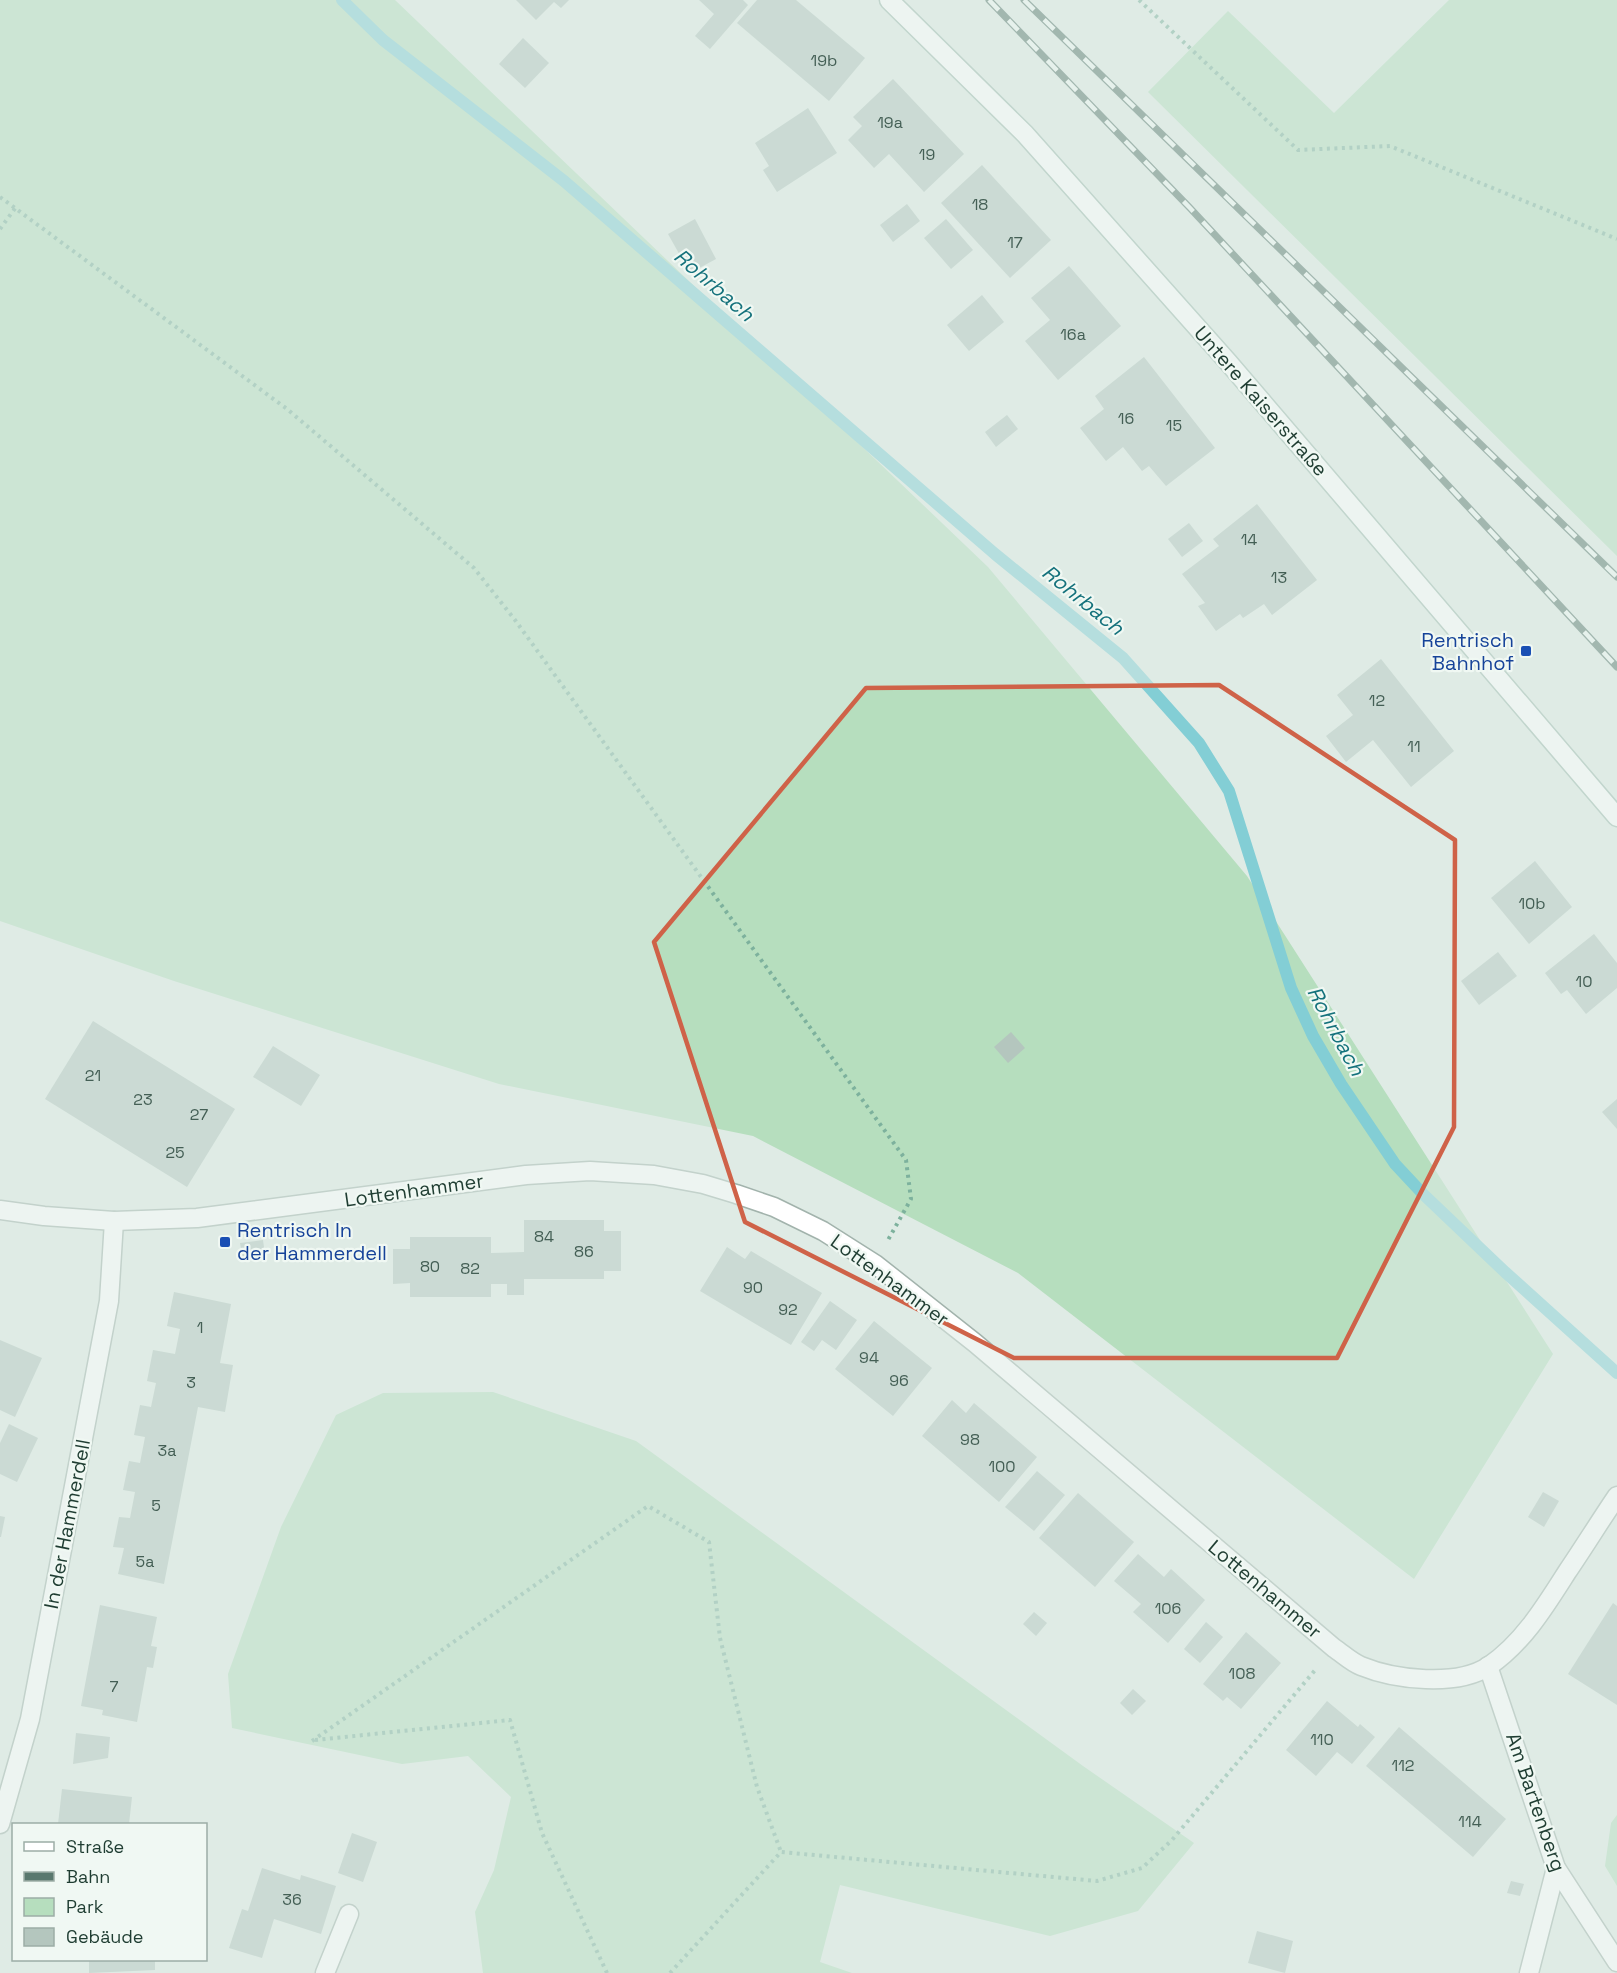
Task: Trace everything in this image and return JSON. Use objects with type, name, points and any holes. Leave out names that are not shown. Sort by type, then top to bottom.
[{"type":"street","name":"Untere Kaiserstraße","points":[[889,0],[1025,134],[1228,362],[1617,817]]},
{"type":"street","name":"Lottenhammer","points":[[0,1210],[114,1221],[197,1218],[526,1175],[601,1171],[654,1175],[703,1184],[736,1194],[774,1207],[813,1226],[875,1264],[975,1343],[1334,1648],[1359,1666],[1392,1676],[1426,1680],[1466,1674],[1488,1666]]},
{"type":"street","name":"In der Hammerdell","points":[[0,1824],[30,1719],[39,1672],[109,1301],[114,1221]]},
{"type":"street","points":[[1488,1666],[1519,1640],[1543,1610],[1617,1496]]},
{"type":"street","name":"Am Bartenberg","points":[[1488,1666],[1556,1868],[1617,1962]]},
{"type":"street","points":[[1529,1973],[1556,1868]]},
{"type":"street","points":[[325,1973],[349,1914]]},
{"type":"path","points":[[1139,0],[1298,150],[1390,146],[1617,239]]},
{"type":"path","points":[[0,197],[287,409],[474,568],[522,630],[906,1160],[911,1199],[875,1264]]},
{"type":"path","points":[[0,229],[16,207]]},
{"type":"path","points":[[607,1973],[542,1833],[510,1720],[312,1741],[648,1506],[709,1542],[720,1638],[757,1787],[781,1852]]},
{"type":"path","points":[[781,1852],[1097,1881],[1142,1868],[1172,1840],[1334,1648]]},
{"type":"path","points":[[670,1973],[781,1852]]},
{"type":"highlighted area","points":[[1219,685],[1455,840],[1454,1127],[1337,1358],[1014,1358],[745,1222],[654,942],[866,688]]},
{"type":"green space","points":[[0,0],[395,0],[988,567],[1247,876],[1553,1354],[1414,1579],[1018,1273],[753,1136],[499,1084],[174,981],[0,921]]},
{"type":"green space","points":[[1449,0],[1617,0],[1617,556],[1148,92],[1228,11],[1334,113]]},
{"type":"green space","points":[[493,1392],[636,1441],[1083,1766],[1194,1843],[1138,1911],[1050,1936],[840,1885],[820,1962],[852,1973],[483,1973],[475,1912],[494,1870],[511,1797],[468,1756],[402,1764],[232,1728],[228,1674],[281,1527],[336,1415],[383,1393]]},
{"type":"green space","points":[[1617,1815],[1617,1886],[1605,1866],[1611,1823]]},
{"type":"building","points":[[516,0],[569,0],[561,8],[554,2],[536,20]]},
{"type":"building","points":[[699,0],[743,0],[748,5],[710,49],[695,36],[714,14]]},
{"type":"building","points":[[757,0],[796,0],[865,58],[829,101],[737,23]]},
{"type":"building","points":[[523,38],[549,63],[525,88],[499,64]]},
{"type":"building","points":[[893,79],[964,154],[924,192],[889,154],[874,168],[848,140],[862,126],[853,117]]},
{"type":"building","points":[[808,108],[837,153],[777,192],[763,170],[769,166],[755,143]]},
{"type":"building","points":[[982,165],[1051,240],[1010,278],[941,203]]},
{"type":"building","points":[[907,204],[920,221],[893,242],[880,225]]},
{"type":"building","points":[[695,219],[716,259],[690,273],[668,234]]},
{"type":"building","points":[[946,219],[973,250],[951,269],[924,238]]},
{"type":"building","points":[[1069,266],[1121,326],[1058,380],[1025,341],[1050,320],[1031,298]]},
{"type":"building","points":[[982,295],[1004,322],[969,351],[947,325]]},
{"type":"building","points":[[1144,357],[1215,448],[1166,486],[1149,466],[1142,471],[1123,447],[1106,461],[1080,428],[1104,409],[1095,396]]},
{"type":"building","points":[[1007,415],[1018,429],[996,447],[985,432]]},
{"type":"building","points":[[1257,504],[1317,580],[1272,615],[1264,604],[1243,618],[1240,614],[1216,631],[1198,606],[1205,603],[1182,574],[1219,546],[1213,539]]},
{"type":"building","points":[[1189,523],[1203,541],[1182,557],[1168,539]]},
{"type":"building","points":[[1381,659],[1454,751],[1411,787],[1373,740],[1346,762],[1326,736],[1353,715],[1337,695]]},
{"type":"building","points":[[1535,861],[1572,907],[1529,944],[1491,898]]},
{"type":"building","points":[[1594,934],[1617,963],[1617,988],[1586,1014],[1567,990],[1561,994],[1545,973]]},
{"type":"building","points":[[1498,952],[1517,976],[1479,1005],[1461,981]]},
{"type":"building","points":[[93,1021],[235,1109],[187,1187],[45,1099]]},
{"type":"building","points":[[1011,1032],[1025,1048],[1008,1063],[994,1047]]},
{"type":"building","points":[[273,1046],[320,1075],[301,1106],[253,1077]]},
{"type":"building","points":[[1617,1099],[1617,1129],[1602,1112]]},
{"type":"building","points":[[524,1220],[604,1220],[604,1231],[621,1231],[621,1271],[604,1271],[604,1279],[524,1279],[524,1295],[507,1295],[507,1284],[491,1284],[491,1297],[410,1297],[410,1283],[393,1284],[393,1249],[410,1249],[410,1237],[491,1237],[491,1253],[524,1252]]},
{"type":"building","points":[[263,1240],[265,1255],[243,1259],[240,1243]]},
{"type":"building","points":[[727,1247],[745,1259],[751,1251],[822,1293],[791,1345],[700,1291]]},
{"type":"building","points":[[174,1292],[231,1304],[220,1363],[233,1365],[225,1412],[198,1407],[164,1584],[118,1574],[124,1548],[113,1547],[119,1517],[130,1518],[135,1492],[123,1490],[129,1461],[140,1463],[145,1437],[134,1435],[140,1405],[151,1407],[156,1383],[147,1381],[153,1350],[175,1354],[180,1329],[167,1326]]},
{"type":"building","points":[[830,1301],[857,1320],[836,1350],[822,1340],[814,1351],[801,1342]]},
{"type":"building","points":[[874,1321],[932,1368],[893,1416],[835,1369]]},
{"type":"building","points":[[0,1340],[42,1358],[15,1417],[0,1410]]},
{"type":"building","points":[[952,1400],[966,1413],[974,1403],[1037,1457],[999,1502],[922,1436]]},
{"type":"building","points":[[9,1424],[38,1438],[17,1482],[0,1474],[0,1443]]},
{"type":"building","points":[[1037,1471],[1065,1495],[1034,1531],[1005,1507]]},
{"type":"building","points":[[1543,1492],[1559,1501],[1544,1527],[1528,1517]]},
{"type":"building","points":[[1078,1493],[1134,1542],[1095,1587],[1039,1538]]},
{"type":"building","points":[[0,1516],[5,1517],[1,1537],[0,1537]]},
{"type":"building","points":[[1138,1554],[1164,1577],[1171,1569],[1205,1600],[1168,1643],[1133,1612],[1141,1604],[1114,1581]]},
{"type":"building","points":[[1613,1603],[1617,1606],[1617,1705],[1568,1674]]},
{"type":"building","points":[[100,1605],[157,1617],[151,1646],[157,1647],[153,1668],[147,1667],[137,1722],[102,1715],[103,1710],[81,1706]]},
{"type":"building","points":[[1034,1612],[1047,1623],[1036,1636],[1023,1624]]},
{"type":"building","points":[[1206,1622],[1223,1637],[1200,1663],[1184,1649]]},
{"type":"building","points":[[1246,1632],[1281,1663],[1241,1709],[1227,1697],[1223,1701],[1203,1684]]},
{"type":"building","points":[[1133,1689],[1146,1701],[1132,1715],[1120,1703]]},
{"type":"building","points":[[1327,1701],[1358,1727],[1360,1724],[1375,1737],[1352,1764],[1337,1752],[1316,1776],[1286,1750]]},
{"type":"building","points":[[1399,1727],[1506,1819],[1473,1857],[1366,1766]]},
{"type":"building","points":[[76,1733],[110,1737],[108,1758],[73,1764]]},
{"type":"building","points":[[62,1789],[132,1797],[129,1823],[58,1823]]},
{"type":"building","points":[[352,1833],[377,1842],[363,1882],[338,1873]]},
{"type":"building","points":[[262,1868],[300,1880],[301,1875],[336,1886],[321,1934],[274,1919],[262,1958],[229,1948],[242,1909],[248,1911]]},
{"type":"building","points":[[1511,1881],[1524,1884],[1520,1896],[1507,1893]]},
{"type":"building","points":[[1257,1931],[1293,1941],[1285,1973],[1248,1963]]},
{"type":"building","points":[[89,1961],[155,1961],[155,1970],[89,1973]]},
{"type":"waterway","name":"Rohrbach","points":[[342,0],[383,40],[564,181],[995,554],[1123,658],[1199,743],[1229,791],[1291,988],[1313,1036],[1341,1084],[1395,1164],[1505,1272],[1617,1373]]},
{"type":"railway","points":[[989,0],[1190,208],[1617,667]]},
{"type":"railway","points":[[1024,0],[1617,577]]},
{"type":"place","name":"Rentrisch Bahnhof","points":[[1526,651]]},
{"type":"place","name":"Rentrisch In der Hammerdell","points":[[225,1242]]}]
